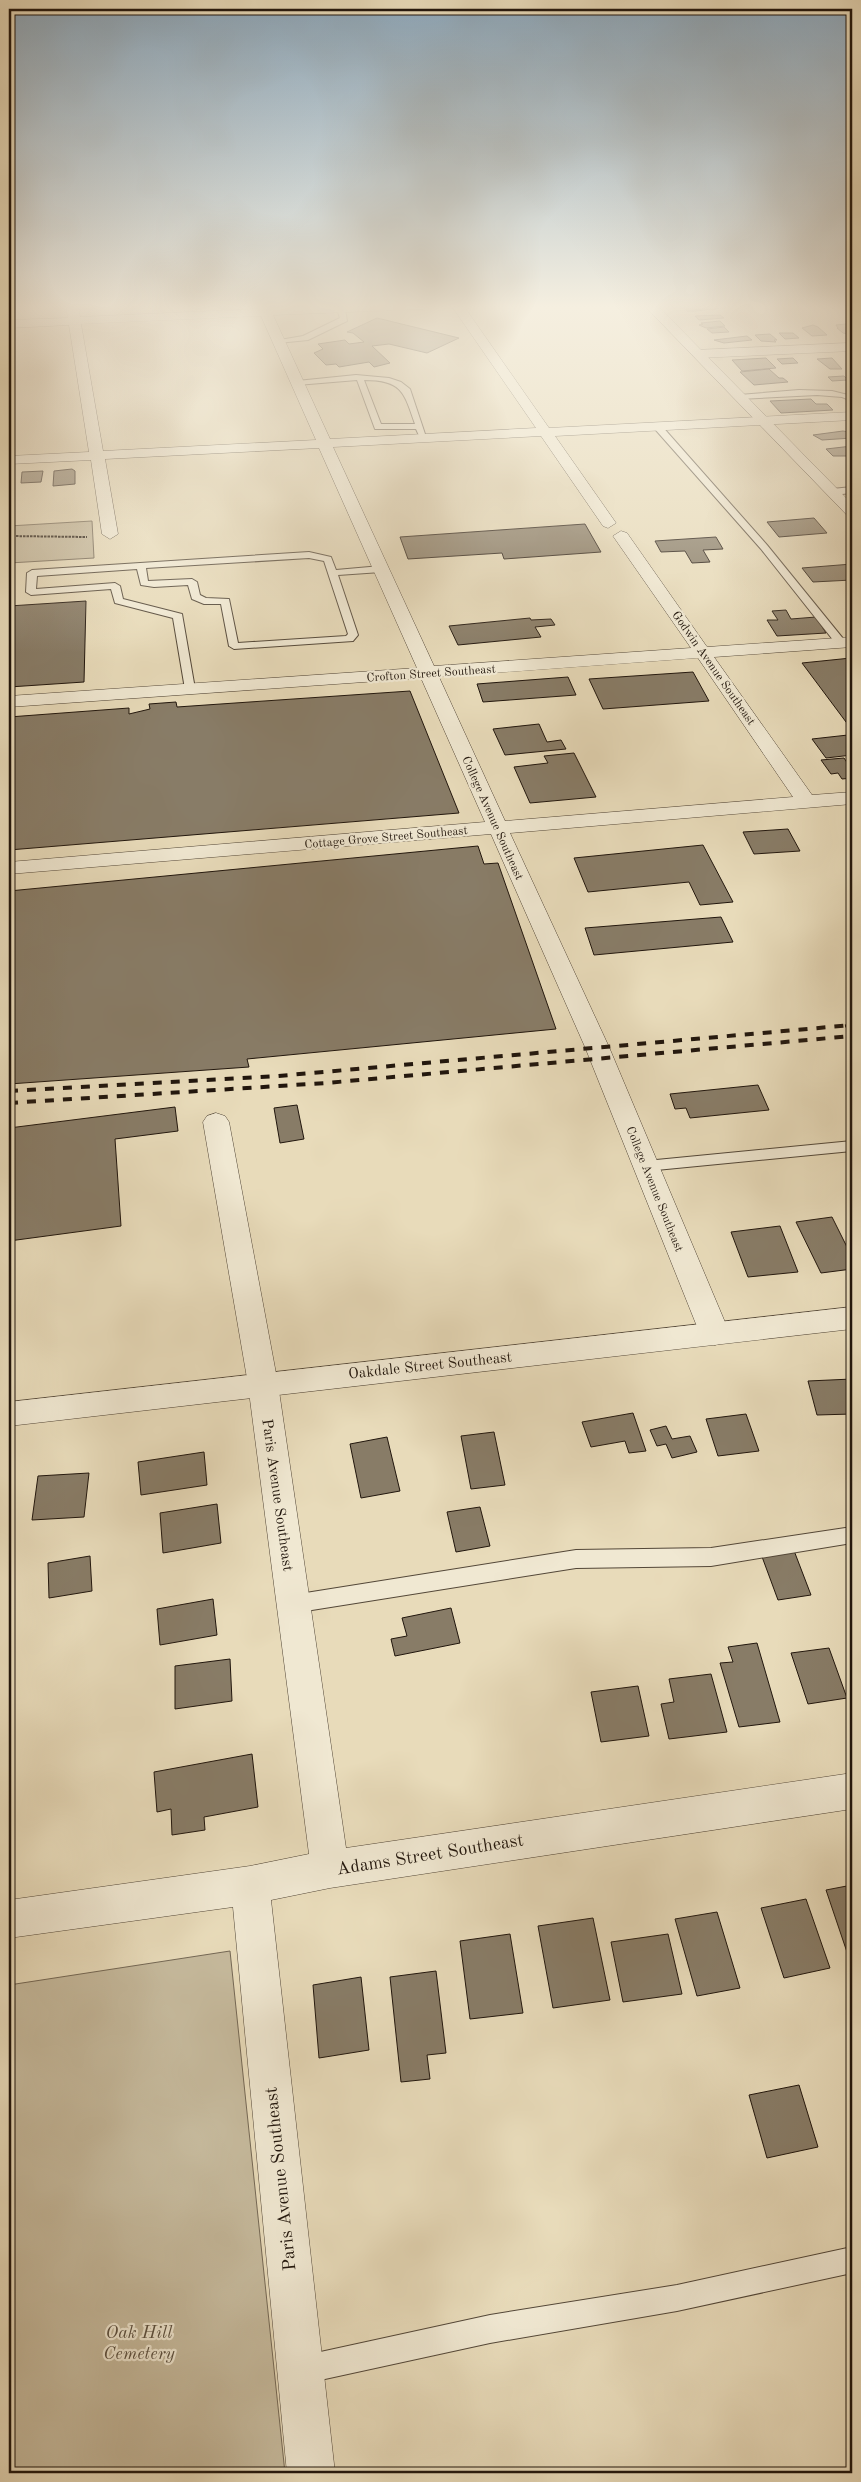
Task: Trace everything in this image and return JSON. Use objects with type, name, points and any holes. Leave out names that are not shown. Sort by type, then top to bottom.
[{"type":"street","points":[[91,421],[110,534]]},
{"type":"street","name":"College Avenue Southeast","points":[[315,421],[597,1047],[715,1334]]},
{"type":"street","points":[[539,421],[608,523]]},
{"type":"street","points":[[9,460],[326,444],[421,432],[546,431],[780,421]]},
{"type":"street","points":[[762,422],[852,512]]},
{"type":"street","name":"Godwin Avenue Southeast","points":[[621,536],[806,801]]},
{"type":"street","name":"Crofton Street Southeast","points":[[9,702],[847,642]]},
{"type":"street","name":"Cottage Grove Street Southeast","points":[[9,868],[852,798]]},
{"type":"street","name":"Paris Avenue Southeast","points":[[216,1122],[262,1384],[330,1869]]},
{"type":"street","name":"Oakdale Street Southeast","points":[[9,1414],[852,1318]]},
{"type":"street","name":"Adams Street Southeast","points":[[9,1919],[250,1885],[330,1869],[852,1791]]},
{"type":"street","name":"Paris Avenue Southeast","points":[[250,1885],[311,2473]]},
{"type":"lane","points":[[375,421],[378,428],[421,432],[417,421]]},
{"type":"lane","points":[[657,426],[686,462],[847,642]]},
{"type":"lane","points":[[832,492],[852,490]]},
{"type":"lane","points":[[141,566],[144,583],[192,582],[194,597],[204,601],[225,601],[234,646],[349,638],[353,635],[328,558],[309,555],[32,573],[32,592],[115,586],[119,601],[178,616],[190,690]]},
{"type":"lane","points":[[167,564],[170,583]]},
{"type":"lane","points":[[333,574],[381,570]]},
{"type":"lane","points":[[646,1166],[852,1146]]},
{"type":"lane","points":[[293,1604],[576,1559],[711,1557],[852,1535]]},
{"type":"lane","points":[[300,2370],[490,2329],[677,2298],[852,2260]]},
{"type":"path","points":[[9,536],[84,537],[110,534]]},
{"type":"green space","points":[[92,521],[94,558],[9,563],[9,526]]},
{"type":"green space","name":"Oak Hill Cemetery","points":[[230,1951],[285,2473],[9,2473],[9,1985]]},
{"type":"building","points":[[849,432],[852,438],[822,440],[813,435]]},
{"type":"building","points":[[852,446],[852,456],[833,456],[826,449]]},
{"type":"building","points":[[72,469],[75,471],[75,484],[53,486],[54,471]]},
{"type":"building","points":[[43,471],[41,482],[21,483],[22,472]]},
{"type":"building","points":[[814,518],[827,533],[779,537],[767,522]]},
{"type":"building","points":[[585,524],[601,552],[504,559],[502,553],[408,559],[400,537]]},
{"type":"building","points":[[716,537],[723,549],[703,550],[710,562],[692,563],[685,551],[661,552],[655,541]]},
{"type":"building","points":[[852,564],[852,580],[813,582],[802,568]]},
{"type":"building","points":[[86,601],[84,682],[9,687],[9,606]]},
{"type":"building","points":[[786,610],[791,619],[816,617],[826,633],[777,636],[767,620],[778,620],[772,611]]},
{"type":"building","points":[[530,618],[531,620],[551,619],[555,625],[535,627],[541,637],[458,645],[449,626]]},
{"type":"building","points":[[851,658],[852,660],[852,730],[802,663]]},
{"type":"building","points":[[693,672],[709,701],[603,709],[589,679]]},
{"type":"building","points":[[568,677],[576,695],[483,702],[477,684]]},
{"type":"building","points":[[410,691],[459,813],[9,850],[9,717],[129,708],[129,714],[150,709],[149,704],[176,702],[177,707]]},
{"type":"building","points":[[539,724],[547,742],[561,740],[566,749],[505,755],[493,729]]},
{"type":"building","points":[[848,735],[852,740],[852,755],[826,758],[812,739]]},
{"type":"building","points":[[574,753],[596,797],[530,803],[514,767],[548,763],[544,756]]},
{"type":"building","points":[[844,758],[848,764],[852,763],[852,778],[842,779],[838,773],[831,774],[821,760]]},
{"type":"building","points":[[788,829],[800,851],[754,854],[743,832]]},
{"type":"building","points":[[703,845],[733,902],[700,905],[689,882],[588,892],[574,858]]},
{"type":"building","points":[[478,846],[484,864],[498,863],[556,1029],[247,1059],[249,1067],[9,1084],[9,891]]},
{"type":"building","points":[[721,917],[733,942],[594,955],[585,928]]},
{"type":"building","points":[[758,1085],[769,1110],[690,1118],[686,1108],[675,1109],[670,1094]]},
{"type":"building","points":[[297,1105],[304,1139],[280,1143],[274,1108]]},
{"type":"building","points":[[175,1107],[178,1131],[115,1139],[121,1226],[9,1241],[9,1128]]},
{"type":"building","points":[[832,1217],[852,1257],[852,1269],[821,1273],[796,1222]]},
{"type":"building","points":[[780,1226],[798,1272],[748,1277],[731,1232]]},
{"type":"building","points":[[852,1379],[852,1414],[817,1415],[808,1381]]},
{"type":"building","points":[[633,1413],[646,1451],[629,1453],[625,1441],[591,1447],[582,1422]]},
{"type":"building","points":[[746,1414],[759,1451],[718,1456],[706,1419]]},
{"type":"building","points":[[666,1426],[672,1439],[690,1436],[697,1452],[672,1458],[666,1444],[657,1446],[650,1430]]},
{"type":"building","points":[[494,1432],[505,1485],[471,1489],[461,1436]]},
{"type":"building","points":[[387,1437],[400,1491],[361,1498],[350,1444]]},
{"type":"building","points":[[204,1452],[207,1485],[141,1495],[138,1462]]},
{"type":"building","points":[[89,1473],[84,1517],[32,1520],[38,1476]]},
{"type":"building","points":[[217,1504],[221,1543],[163,1553],[160,1513]]},
{"type":"building","points":[[480,1507],[490,1546],[456,1552],[447,1512]]},
{"type":"building","points":[[793,1548],[811,1595],[778,1600],[761,1554]]},
{"type":"building","points":[[90,1556],[92,1591],[49,1598],[48,1563]]},
{"type":"building","points":[[213,1599],[217,1635],[160,1645],[157,1609]]},
{"type":"building","points":[[451,1608],[460,1643],[395,1656],[391,1639],[407,1636],[402,1618]]},
{"type":"building","points":[[757,1643],[780,1722],[739,1727],[720,1663],[733,1662],[728,1647]]},
{"type":"building","points":[[829,1648],[847,1698],[808,1704],[791,1653]]},
{"type":"building","points":[[230,1659],[232,1701],[175,1709],[175,1666]]},
{"type":"building","points":[[711,1674],[727,1732],[669,1739],[661,1704],[674,1702],[669,1679]]},
{"type":"building","points":[[638,1686],[649,1736],[601,1742],[591,1692]]},
{"type":"building","points":[[252,1754],[258,1807],[204,1817],[205,1830],[172,1835],[171,1809],[157,1812],[154,1772]]},
{"type":"building","points":[[852,1885],[852,1964],[851,1964],[826,1890]]},
{"type":"building","points":[[806,1899],[830,1968],[784,1978],[761,1908]]},
{"type":"building","points":[[717,1912],[740,1988],[697,1996],[675,1919]]},
{"type":"building","points":[[593,1918],[610,2000],[553,2008],[538,1926]]},
{"type":"building","points":[[510,1934],[523,2013],[470,2019],[460,1941]]},
{"type":"building","points":[[668,1934],[682,1994],[623,2002],[611,1942]]},
{"type":"building","points":[[436,1971],[446,2053],[427,2055],[430,2079],[401,2082],[390,1977]]},
{"type":"building","points":[[361,1977],[369,2050],[319,2058],[313,1985]]},
{"type":"building","points":[[799,2085],[818,2147],[767,2158],[749,2095]]},
{"type":"railway","points":[[9,1091],[278,1076],[852,1025],[845,1026]]},
{"type":"railway","points":[[9,1103],[326,1083],[852,1036]]}]
